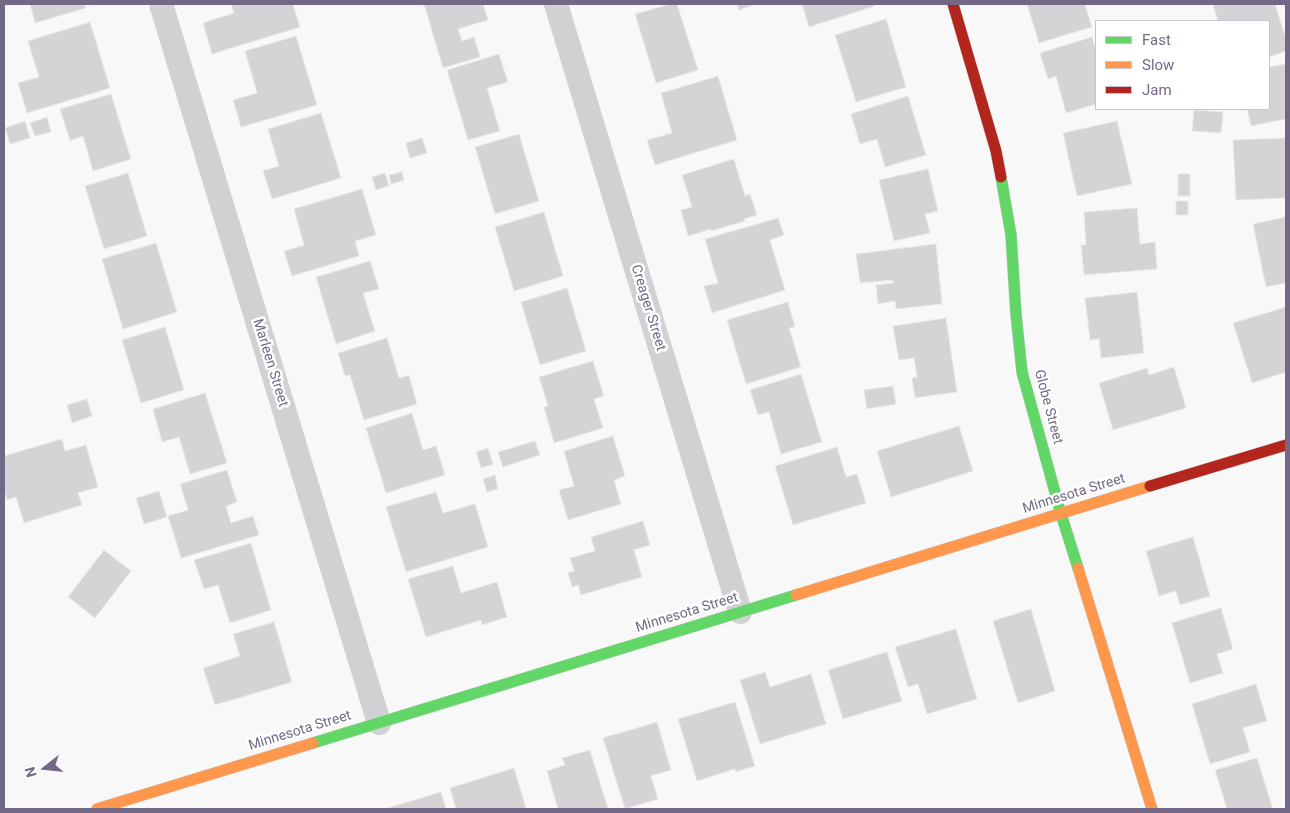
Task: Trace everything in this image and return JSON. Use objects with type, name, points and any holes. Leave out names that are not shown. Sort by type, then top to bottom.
[{"type":"street","name":"Marleen Street","points":[[162,4],[379,723]]},
{"type":"street","name":"Creager Street","points":[[556,4],[740,612]]},
{"type":"street","name":"Globe Street","points":[[953,4],[996,151],[1011,235],[1022,372],[1061,514],[1152,809]]},
{"type":"street","name":"Minnesota Street","points":[[97,809],[1286,445]]},
{"type":"building","points":[[30,4],[84,4],[86,8],[35,23]]},
{"type":"building","points":[[231,4],[293,4],[300,27],[212,54],[203,23],[234,13]]},
{"type":"building","points":[[424,4],[483,4],[488,20],[458,29],[462,41],[474,37],[480,57],[443,68]]},
{"type":"building","points":[[677,4],[698,70],[656,83],[635,14]]},
{"type":"building","points":[[737,4],[752,4],[753,5],[739,10]]},
{"type":"building","points":[[802,4],[874,4],[875,6],[809,27]]},
{"type":"building","points":[[1027,4],[1085,4],[1092,27],[1039,43]]},
{"type":"building","points":[[1213,4],[1275,4],[1286,39],[1286,51],[1270,57],[1270,20],[1218,20]]},
{"type":"building","points":[[886,19],[906,87],[856,102],[835,35]]},
{"type":"building","points":[[90,22],[110,88],[27,113],[18,83],[39,77],[28,41]]},
{"type":"building","points":[[296,36],[317,105],[241,127],[233,100],[257,93],[245,51]]},
{"type":"building","points":[[1092,37],[1095,47],[1095,104],[1066,113],[1056,76],[1048,79],[1040,53]]},
{"type":"building","points":[[499,54],[508,82],[487,88],[500,131],[468,140],[447,70]]},
{"type":"building","points":[[1286,64],[1286,119],[1251,126],[1247,110],[1270,110],[1270,67]]},
{"type":"building","points":[[718,76],[737,140],[655,165],[647,140],[672,133],[661,93]]},
{"type":"building","points":[[111,94],[131,159],[93,171],[83,136],[70,141],[60,109]]},
{"type":"building","points":[[908,96],[926,155],[885,167],[877,139],[860,144],[851,114]]},
{"type":"building","points":[[1194,110],[1223,112],[1221,133],[1192,131]]},
{"type":"building","points":[[321,113],[341,178],[272,199],[263,171],[279,166],[268,129]]},
{"type":"building","points":[[47,117],[51,132],[35,136],[30,123]]},
{"type":"building","points":[[25,121],[30,138],[10,144],[5,128]]},
{"type":"building","points":[[1117,121],[1132,184],[1077,196],[1063,133]]},
{"type":"building","points":[[519,134],[539,201],[495,214],[475,147]]},
{"type":"building","points":[[422,138],[427,153],[410,158],[406,143]]},
{"type":"building","points":[[1286,138],[1286,198],[1236,200],[1233,140]]},
{"type":"building","points":[[734,159],[745,196],[750,194],[757,215],[744,219],[745,221],[688,236],[681,210],[692,207],[682,175]]},
{"type":"building","points":[[928,169],[938,211],[925,214],[930,233],[894,241],[879,180]]},
{"type":"building","points":[[402,172],[404,180],[391,184],[389,175]]},
{"type":"building","points":[[128,173],[147,236],[104,249],[85,186]]},
{"type":"building","points":[[385,173],[389,186],[376,190],[372,177]]},
{"type":"building","points":[[1178,174],[1190,174],[1190,196],[1178,196]]},
{"type":"building","points":[[362,189],[376,235],[355,241],[359,256],[292,276],[284,251],[304,245],[294,209]]},
{"type":"building","points":[[1176,201],[1188,201],[1188,215],[1176,215]]},
{"type":"building","points":[[1137,208],[1140,244],[1155,242],[1157,269],[1084,275],[1081,245],[1086,245],[1084,212]]},
{"type":"building","points":[[544,212],[563,276],[514,291],[495,227]]},
{"type":"building","points":[[1286,217],[1286,283],[1266,287],[1253,224]]},
{"type":"building","points":[[778,218],[784,235],[770,240],[785,290],[712,313],[704,286],[718,283],[705,239]]},
{"type":"building","points":[[156,243],[177,312],[123,329],[102,259]]},
{"type":"building","points":[[936,244],[942,304],[896,309],[895,301],[878,304],[876,285],[893,283],[893,280],[860,283],[856,254]]},
{"type":"building","points":[[370,261],[379,289],[363,293],[375,331],[336,344],[316,277]]},
{"type":"building","points":[[567,288],[586,351],[540,365],[521,302]]},
{"type":"building","points":[[1137,292],[1144,353],[1101,358],[1099,339],[1090,340],[1085,298]]},
{"type":"building","points":[[788,302],[795,327],[789,328],[801,367],[746,384],[727,320]]},
{"type":"building","points":[[1286,307],[1286,372],[1252,383],[1233,323]]},
{"type":"building","points":[[946,318],[957,392],[915,398],[912,378],[917,377],[914,358],[899,360],[893,326]]},
{"type":"building","points":[[165,327],[184,390],[141,403],[122,340]]},
{"type":"building","points":[[387,338],[399,378],[409,375],[417,404],[364,420],[350,375],[345,376],[338,353]]},
{"type":"building","points":[[593,361],[604,396],[594,399],[603,428],[554,443],[544,407],[548,406],[539,377]]},
{"type":"building","points":[[1174,367],[1186,408],[1113,430],[1099,383],[1147,368],[1149,375]]},
{"type":"building","points":[[801,374],[822,442],[781,454],[769,412],[758,415],[750,390]]},
{"type":"building","points":[[893,386],[896,404],[867,409],[864,390]]},
{"type":"building","points":[[205,393],[227,463],[190,474],[179,437],[162,442],[153,409]]},
{"type":"building","points":[[87,399],[92,416],[72,423],[67,405]]},
{"type":"building","points":[[412,413],[423,450],[436,446],[445,475],[386,493],[366,428]]},
{"type":"building","points":[[959,426],[973,471],[891,497],[877,451]]},
{"type":"building","points":[[613,436],[625,476],[614,480],[621,504],[568,520],[559,490],[574,486],[564,451]]},
{"type":"building","points":[[62,439],[65,451],[86,445],[98,487],[78,493],[82,505],[24,523],[16,497],[7,500],[4,489],[4,456]]},
{"type":"building","points":[[535,441],[540,455],[503,467],[498,452]]},
{"type":"building","points":[[837,447],[846,477],[857,474],[866,503],[793,525],[775,466]]},
{"type":"building","points":[[488,448],[493,464],[481,468],[476,452]]},
{"type":"building","points":[[227,470],[237,502],[226,506],[231,523],[253,516],[259,535],[181,558],[168,516],[188,510],[180,484]]},
{"type":"building","points":[[495,475],[498,489],[487,492],[483,479]]},
{"type":"building","points":[[159,491],[167,517],[144,524],[136,498]]},
{"type":"building","points":[[436,492],[443,513],[475,504],[488,547],[406,572],[386,507]]},
{"type":"building","points":[[643,521],[650,545],[634,550],[642,577],[581,595],[578,585],[572,587],[568,573],[574,571],[570,558],[595,551],[591,537]]},
{"type":"building","points":[[1193,537],[1210,596],[1180,605],[1176,591],[1159,596],[1146,551]]},
{"type":"building","points":[[251,543],[271,610],[230,623],[218,585],[204,589],[194,560]]},
{"type":"building","points":[[104,550],[131,571],[95,618],[68,597]]},
{"type":"building","points":[[453,566],[461,593],[497,582],[507,617],[482,625],[481,620],[426,637],[408,579]]},
{"type":"building","points":[[1221,608],[1233,649],[1217,654],[1223,673],[1190,683],[1172,623]]},
{"type":"building","points":[[1031,609],[1055,691],[1018,703],[993,621]]},
{"type":"building","points":[[274,622],[292,682],[215,705],[203,668],[240,656],[233,634]]},
{"type":"building","points":[[956,629],[977,699],[927,714],[918,684],[908,687],[895,647]]},
{"type":"building","points":[[887,652],[902,701],[843,719],[828,670]]},
{"type":"building","points":[[765,672],[770,687],[811,674],[826,724],[760,744],[740,680]]},
{"type":"building","points":[[1256,684],[1267,721],[1243,728],[1250,752],[1210,764],[1192,704]]},
{"type":"building","points":[[735,702],[755,766],[735,772],[735,769],[697,781],[678,719]]},
{"type":"building","points":[[657,722],[671,770],[651,776],[658,799],[625,809],[603,738]]},
{"type":"building","points":[[590,750],[608,809],[558,809],[547,771],[565,765],[562,758]]},
{"type":"building","points":[[1257,758],[1273,809],[1227,809],[1215,770]]},
{"type":"building","points":[[514,768],[526,808],[456,809],[450,788]]},
{"type":"building","points":[[441,792],[446,809],[384,809]]},
{"type":"traffic: fast","points":[[1001,177],[1011,235],[1022,372],[1061,514],[1078,568]]},
{"type":"traffic: fast","points":[[313,743],[796,595]]},
{"type":"traffic: slow","points":[[796,595],[1150,486]]},
{"type":"traffic: slow","points":[[1078,568],[1152,809]]},
{"type":"traffic: slow","points":[[97,809],[313,743]]},
{"type":"traffic: jam","points":[[953,4],[996,151],[1001,177]]},
{"type":"traffic: jam","points":[[1150,486],[1286,445]]}]
